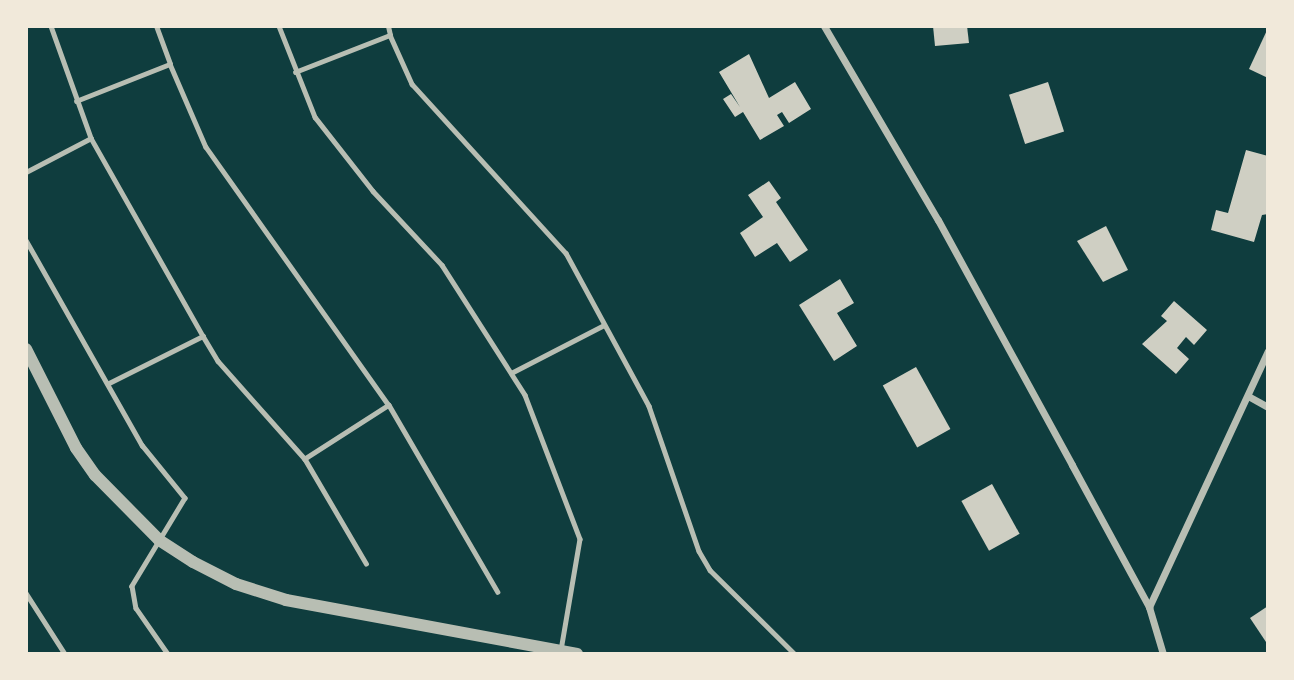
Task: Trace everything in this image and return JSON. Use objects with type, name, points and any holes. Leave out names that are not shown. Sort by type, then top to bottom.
[{"type":"street","points":[[824,26],[939,220],[1149,607],[1163,654]]},
{"type":"street","points":[[26,349],[76,448],[122,505],[159,540],[236,584],[286,600],[577,654]]},
{"type":"street","points":[[1149,607],[1268,351]]},
{"type":"street","points":[[1248,396],[1268,407]]},
{"type":"lane","points":[[51,26],[91,138],[203,336],[218,361],[305,459],[366,564]]},
{"type":"lane","points":[[156,26],[206,147],[389,405],[498,592]]},
{"type":"lane","points":[[279,26],[315,117],[373,191],[442,265],[513,372],[580,539],[560,651]]},
{"type":"lane","points":[[388,26],[412,84],[559,243],[649,406],[710,570],[795,654]]},
{"type":"lane","points":[[295,72],[390,34]]},
{"type":"lane","points":[[76,101],[170,64]]},
{"type":"lane","points":[[26,172],[91,138]]},
{"type":"lane","points":[[26,240],[142,445],[186,498],[132,586],[132,596],[168,654]]},
{"type":"lane","points":[[513,372],[604,325]]},
{"type":"lane","points":[[109,383],[203,336]]},
{"type":"lane","points":[[305,459],[389,405]]},
{"type":"lane","points":[[26,593],[65,654]]},
{"type":"building","points":[[933,26],[967,26],[969,43],[935,46]]},
{"type":"building","points":[[1268,28],[1268,78],[1249,69]]},
{"type":"building","points":[[749,54],[769,98],[795,82],[811,109],[789,123],[782,112],[777,115],[784,126],[760,140],[743,112],[735,117],[723,99],[731,94],[740,107],[719,72]]},
{"type":"building","points":[[1048,82],[1064,131],[1025,144],[1009,95]]},
{"type":"building","points":[[1246,150],[1268,156],[1268,214],[1262,215],[1254,242],[1211,230],[1216,210],[1228,213]]},
{"type":"building","points":[[769,181],[781,198],[776,202],[808,250],[790,262],[777,243],[755,257],[740,233],[763,217],[748,195]]},
{"type":"building","points":[[1106,226],[1128,270],[1103,282],[1077,241]]},
{"type":"building","points":[[840,279],[854,303],[837,313],[857,346],[834,361],[799,305]]},
{"type":"building","points":[[1174,301],[1207,330],[1194,345],[1186,337],[1177,348],[1189,359],[1176,374],[1142,344],[1167,321],[1161,316]]},
{"type":"building","points":[[916,367],[950,429],[917,448],[883,385]]},
{"type":"building","points":[[992,484],[1020,534],[989,551],[961,501]]},
{"type":"building","points":[[1268,606],[1268,645],[1250,618]]}]
